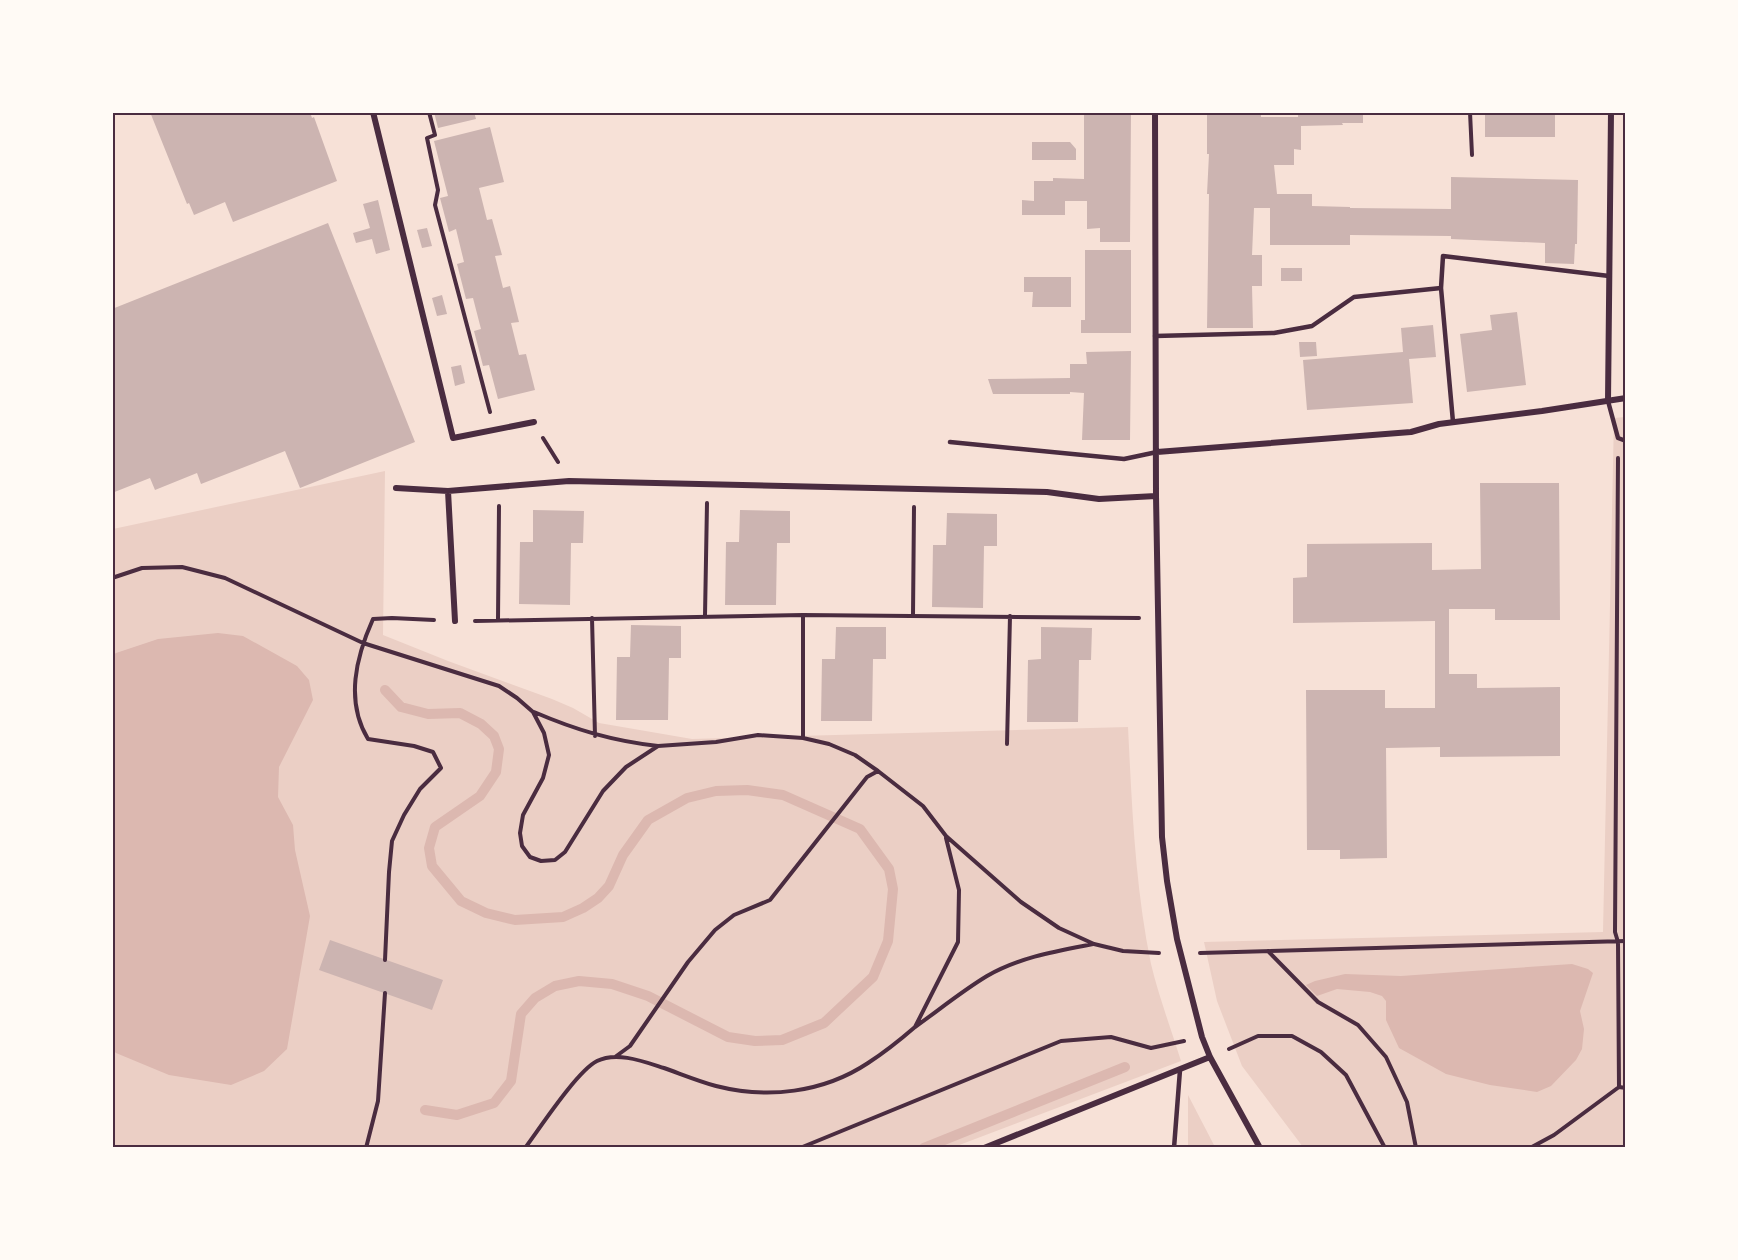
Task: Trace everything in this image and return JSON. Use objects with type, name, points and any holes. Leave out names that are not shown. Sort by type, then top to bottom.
[{"type":"street","points":[[373,112],[453,438],[534,422]]},
{"type":"street","points":[[1155,112],[1156,496],[1162,837],[1180,954],[1202,1037],[1210,1058],[1260,1148]]},
{"type":"street","points":[[1608,400],[1611,112]]},
{"type":"street","points":[[1157,452],[1412,432],[1439,424],[1626,398]]},
{"type":"street","points":[[396,488],[448,492],[569,481],[1047,492],[1099,499],[1156,496]]},
{"type":"street","points":[[448,492],[455,621]]},
{"type":"street","points":[[984,1148],[1210,1058]]},
{"type":"lane","points":[[1453,422],[1441,288],[1443,256],[1609,276]]},
{"type":"lane","points":[[1155,336],[1274,333],[1312,326],[1354,297],[1441,288]]},
{"type":"lane","points":[[1608,400],[1618,438],[1626,441]]},
{"type":"lane","points":[[950,442],[1124,459],[1157,452]]},
{"type":"lane","points":[[1174,1148],[1180,1070]]},
{"type":"path","points":[[429,112],[435,135],[427,138],[438,190],[435,205],[495,430]]},
{"type":"path","points":[[1470,112],[1472,155]]},
{"type":"path","points":[[534,422],[569,481]]},
{"type":"path","points":[[1618,438],[1615,932],[1618,942],[1619,1087]]},
{"type":"path","points":[[705,616],[707,484]]},
{"type":"path","points":[[498,620],[499,487]]},
{"type":"path","points":[[913,616],[914,489]]},
{"type":"path","points":[[112,578],[142,568],[182,567],[225,578],[363,643],[498,686],[518,698],[533,712],[544,733],[549,756],[543,778],[523,816],[520,833],[522,846],[530,857],[541,861],[555,860],[565,852],[603,791],[626,767],[658,746]]},
{"type":"path","points":[[803,615],[803,738]]},
{"type":"path","points":[[386,960],[392,841],[420,789],[441,768],[433,752],[414,746],[368,740],[360,726],[355,704],[355,681],[363,643],[373,619],[455,621],[803,615],[1158,618]]},
{"type":"path","points":[[1007,744],[1010,616]]},
{"type":"path","points":[[592,618],[595,736]]},
{"type":"path","points":[[533,712],[595,736],[628,743],[658,746],[716,742],[758,735],[803,738],[838,747],[855,755],[923,806],[946,836],[1021,902],[1059,928],[1094,944],[1123,951],[1180,954],[1618,942],[1626,939]]},
{"type":"path","points":[[525,1148],[581,1074],[598,1061],[614,1057],[630,1046],[688,962],[715,930],[734,915],[770,900],[867,777],[878,771]]},
{"type":"path","points":[[915,1027],[958,942],[959,890],[946,836]]},
{"type":"path","points":[[614,1057],[640,1060],[716,1086],[759,1093],[785,1093],[811,1088],[867,1064],[987,976],[1014,963],[1044,953],[1094,944]]},
{"type":"path","points":[[1268,951],[1318,1002],[1358,1024],[1386,1057],[1407,1102],[1416,1148]]},
{"type":"path","points":[[366,1148],[378,1101],[385,993]]},
{"type":"path","points":[[1210,1058],[1258,1036],[1292,1036],[1321,1052],[1346,1075],[1385,1148]]},
{"type":"path","points":[[800,1148],[1061,1041],[1111,1037],[1151,1048],[1202,1037]]},
{"type":"path","points":[[1530,1148],[1554,1135],[1619,1087],[1626,1088]]},
{"type":"shaded area","points":[[1625,417],[1625,1147],[1303,1147],[1242,1066],[1217,1001],[1204,942],[1603,932],[1614,418]]},
{"type":"shaded area","points":[[385,471],[383,635],[552,699],[599,723],[692,739],[1128,727],[1141,905],[1154,976],[1181,1061],[954,1147],[113,1147],[113,529]]},
{"type":"shaded area","points":[[218,633],[243,636],[297,666],[309,680],[313,700],[279,767],[278,797],[293,825],[295,850],[310,916],[287,1049],[264,1071],[231,1085],[169,1075],[116,1053],[112,1049],[113,655],[158,639]]},
{"type":"shaded area","points":[[1572,964],[1593,973],[1580,1011],[1584,1029],[1582,1049],[1576,1060],[1551,1086],[1537,1092],[1490,1085],[1446,1074],[1399,1048],[1386,1020],[1386,1001],[1382,996],[1370,992],[1337,989],[1317,996],[1306,985],[1345,974],[1401,976]]},
{"type":"shaded area","points":[[1188,1095],[1215,1147],[1188,1147]]},
{"type":"building","points":[[150,112],[218,112],[219,115],[225,112],[310,112],[312,118],[314,117],[337,181],[233,222],[225,202],[194,215],[189,203],[187,204]]},
{"type":"building","points":[[434,112],[474,112],[476,119],[438,128]]},
{"type":"building","points":[[1084,112],[1131,112],[1130,242],[1100,242],[1100,228],[1087,229],[1087,201],[1065,201],[1065,215],[1022,215],[1022,200],[1034,201],[1034,181],[1053,181],[1053,178],[1084,179]]},
{"type":"building","points":[[1298,112],[1363,112],[1363,123],[1301,126],[1301,150],[1294,149],[1294,165],[1274,165],[1277,194],[1312,194],[1312,206],[1451,209],[1451,177],[1578,180],[1577,244],[1575,244],[1574,264],[1545,263],[1545,243],[1451,239],[1451,236],[1350,235],[1350,245],[1270,245],[1270,208],[1254,208],[1252,255],[1262,255],[1262,286],[1252,286],[1253,328],[1207,328],[1209,154],[1207,154],[1207,114],[1298,117]]},
{"type":"building","points":[[1485,112],[1555,112],[1555,137],[1485,137]]},
{"type":"building","points":[[490,127],[504,182],[479,188],[487,220],[492,219],[502,255],[495,256],[503,288],[510,286],[519,322],[511,323],[519,355],[526,354],[535,390],[498,399],[489,365],[483,366],[474,331],[481,329],[473,298],[466,299],[457,264],[464,262],[456,229],[449,232],[440,198],[448,196],[434,141]]},
{"type":"building","points":[[1032,142],[1070,142],[1076,149],[1076,160],[1032,160]]},
{"type":"building","points":[[378,200],[390,250],[376,254],[372,239],[356,243],[353,233],[370,228],[363,204]]},
{"type":"building","points":[[328,223],[415,442],[300,488],[285,451],[201,484],[197,473],[155,490],[150,478],[112,493],[112,309]]},
{"type":"building","points":[[427,228],[432,246],[422,248],[417,230]]},
{"type":"building","points":[[1085,250],[1131,250],[1131,333],[1081,333],[1081,320],[1085,320]]},
{"type":"building","points":[[1281,268],[1302,268],[1302,281],[1281,281]]},
{"type":"building","points":[[1024,277],[1071,277],[1071,307],[1032,307],[1033,292],[1024,292]]},
{"type":"building","points":[[442,295],[447,314],[437,316],[432,298]]},
{"type":"building","points":[[1517,312],[1526,385],[1467,392],[1460,334],[1492,330],[1490,315]]},
{"type":"building","points":[[1433,325],[1436,357],[1409,359],[1413,403],[1307,410],[1303,360],[1403,352],[1401,328]]},
{"type":"building","points":[[1299,342],[1316,342],[1317,356],[1300,357]]},
{"type":"building","points":[[1131,351],[1130,440],[1082,440],[1084,393],[993,394],[988,379],[1070,378],[1070,364],[1087,364],[1086,352]]},
{"type":"building","points":[[461,365],[465,383],[455,386],[451,367]]},
{"type":"building","points":[[1480,483],[1559,483],[1560,620],[1495,620],[1495,609],[1449,609],[1449,674],[1477,674],[1477,688],[1560,687],[1560,756],[1440,757],[1440,747],[1386,748],[1387,858],[1340,859],[1340,850],[1307,850],[1306,690],[1385,690],[1385,708],[1435,708],[1435,621],[1293,623],[1293,578],[1307,577],[1307,544],[1432,543],[1432,570],[1481,569]]},
{"type":"building","points":[[533,510],[584,511],[583,543],[571,543],[570,605],[519,604],[520,542],[533,542]]},
{"type":"building","points":[[740,510],[790,511],[790,543],[777,543],[776,605],[725,605],[726,542],[739,542]]},
{"type":"building","points":[[947,513],[997,514],[997,546],[984,546],[983,608],[932,607],[933,545],[946,545]]},
{"type":"building","points":[[631,625],[681,626],[681,658],[669,658],[668,720],[616,720],[617,657],[630,657]]},
{"type":"building","points":[[836,627],[886,627],[886,659],[873,659],[872,721],[821,721],[822,659],[835,659]]},
{"type":"building","points":[[1041,627],[1092,628],[1091,660],[1079,660],[1078,722],[1027,722],[1028,660],[1041,659]]},
{"type":"building","points":[[330,940],[443,980],[432,1010],[319,970]]},
{"type":"waterway","points":[[385,690],[401,707],[428,714],[460,713],[481,724],[494,736],[499,749],[496,772],[480,796],[435,827],[429,848],[432,866],[461,901],[486,913],[515,920],[563,917],[583,908],[598,898],[609,886],[623,855],[648,820],[687,798],[716,791],[747,790],[783,795],[860,829],[889,869],[893,889],[888,941],[873,977],[824,1023],[782,1040],[755,1041],[728,1037],[648,996],[612,984],[579,981],[555,986],[535,998],[521,1014],[511,1081],[494,1103],[457,1115],[425,1110]]},
{"type":"waterway","points":[[924,1148],[1125,1067]]}]
